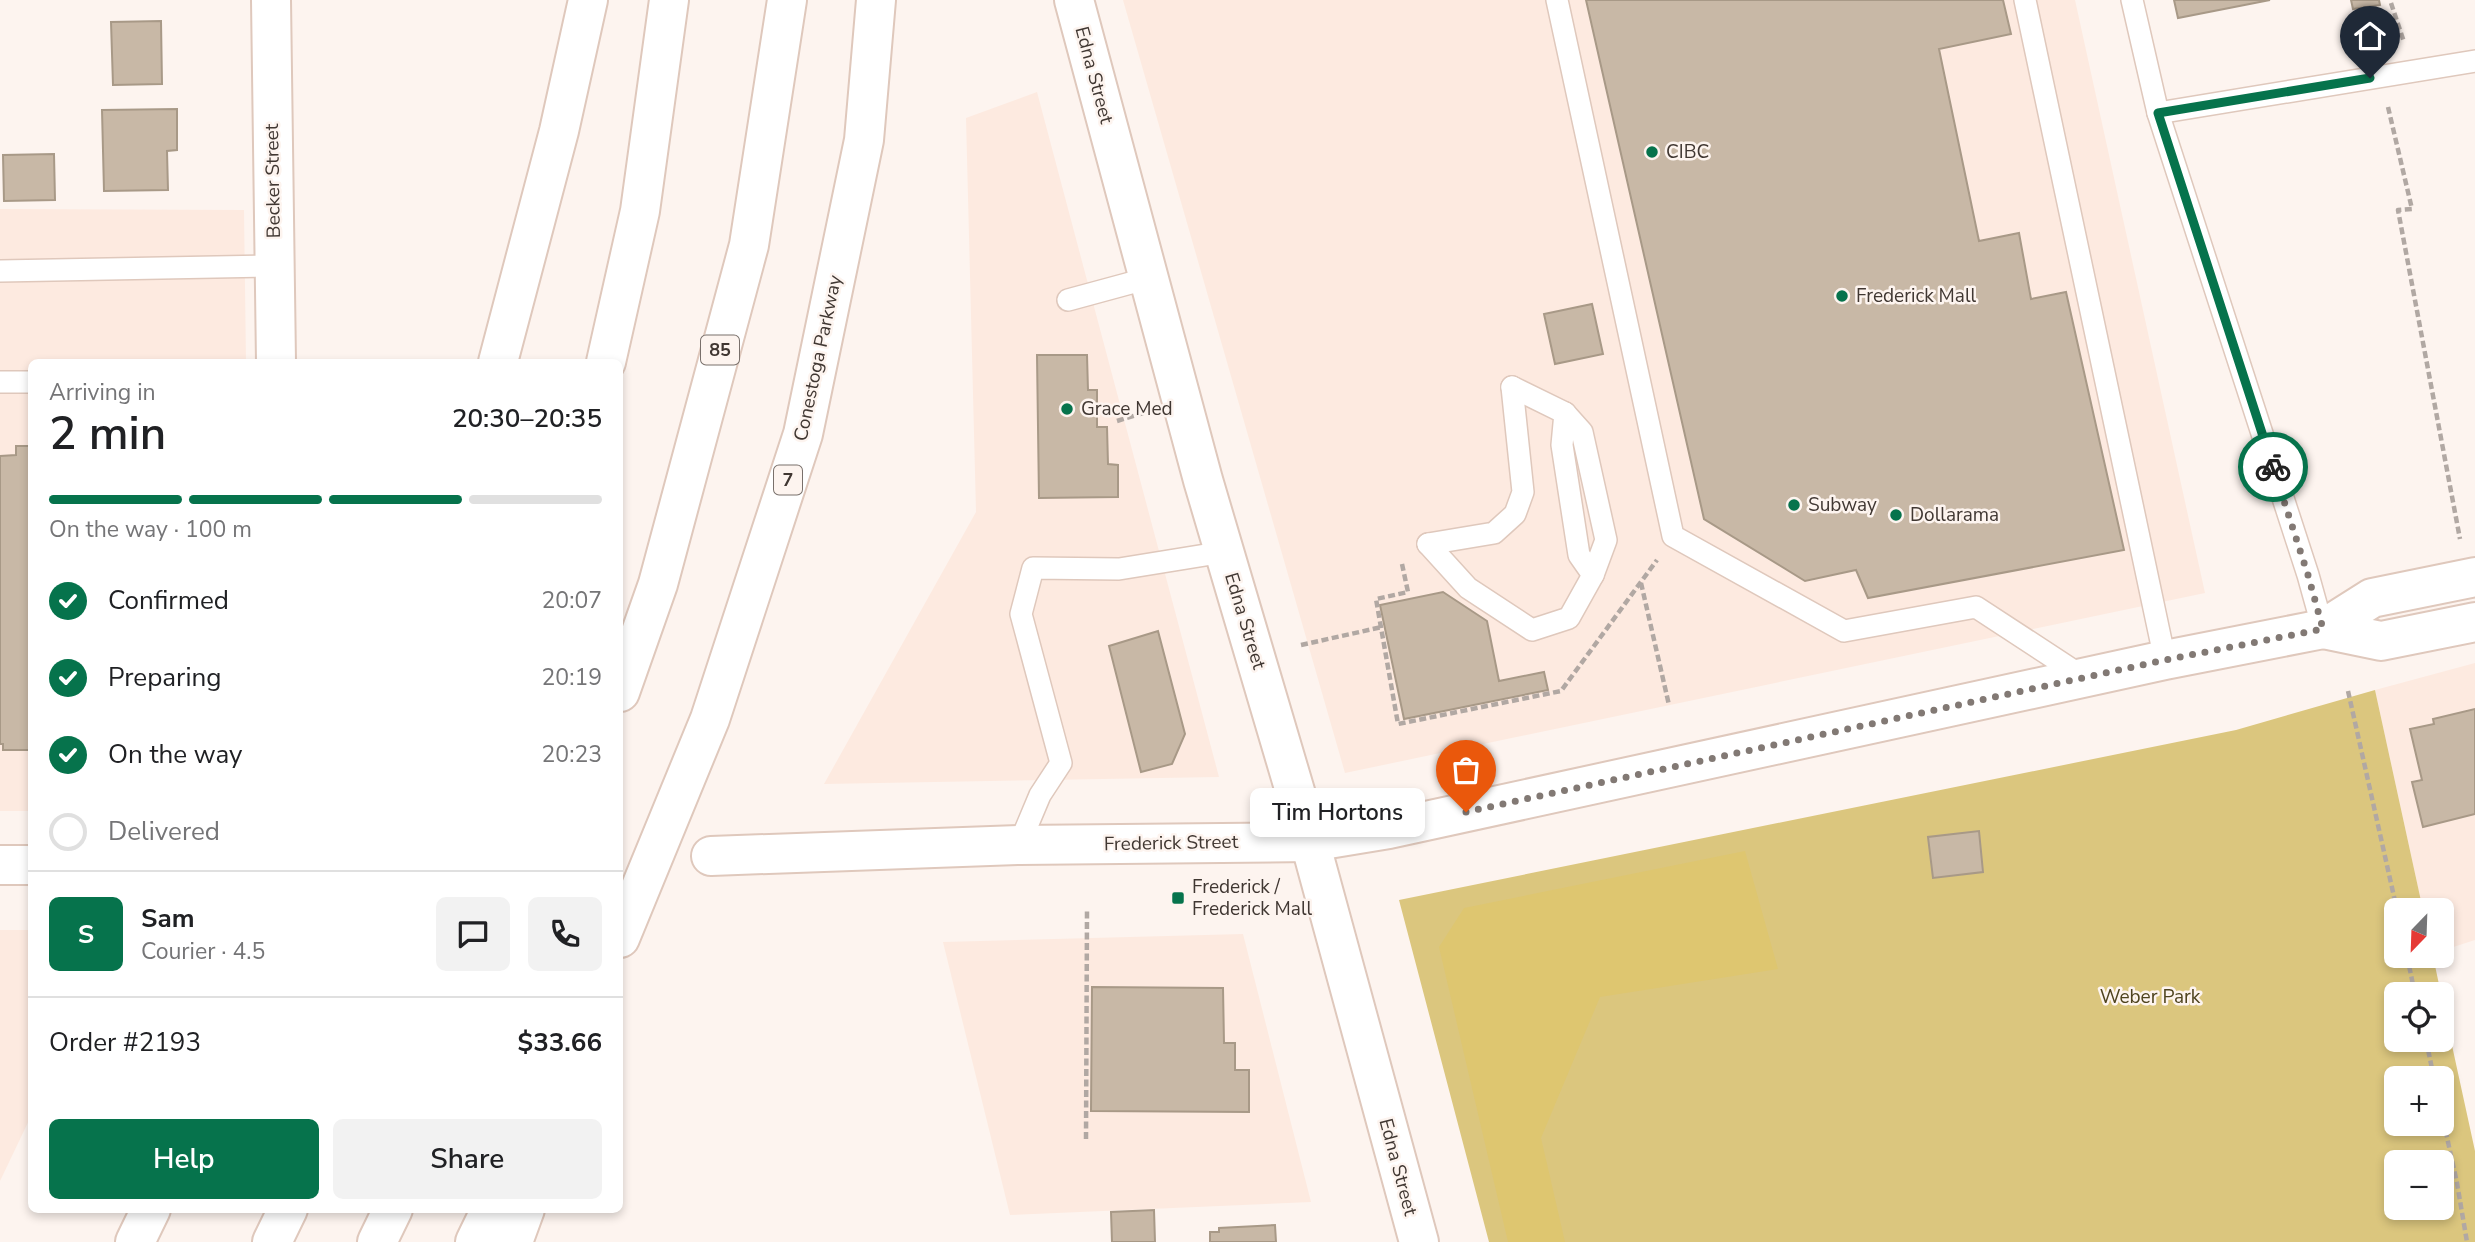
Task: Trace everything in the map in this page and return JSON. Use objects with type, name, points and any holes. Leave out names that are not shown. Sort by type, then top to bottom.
[{"type":"main road","name":"Becker Street","points":[[271,0],[276,359]]},
{"type":"main road","points":[[499,359],[559,131],[588,0]]},
{"type":"main road","points":[[607,359],[640,211],[669,0]]},
{"type":"main road","name":"85","points":[[623,683],[658,584],[749,245],[787,0]]},
{"type":"main road","name":"Conestoga Parkway","points":[[623,931],[710,719],[803,434],[864,140],[876,0]]},
{"type":"main road","name":"Edna Street","points":[[1074,0],[1224,552],[1310,842],[1419,1242]]},
{"type":"main road","name":"Frederick Street","points":[[711,856],[1019,845],[1310,842],[1389,829],[2165,660],[2323,629],[2372,598],[2475,577]]},
{"type":"main road","name":"Frederick Street","points":[[2323,629],[2381,641],[2475,622]]},
{"type":"main road","points":[[0,865],[28,865]]},
{"type":"main road","points":[[135,1242],[149,1213]]},
{"type":"main road","points":[[272,1242],[286,1213]]},
{"type":"main road","points":[[377,1242],[391,1213]]},
{"type":"main road","points":[[475,1242],[489,1213]]},
{"type":"main road","points":[[513,1242],[524,1213]]},
{"type":"lane","points":[[1557,0],[1673,536],[1844,631],[1976,607],[2085,678]]},
{"type":"lane","points":[[2025,0],[2165,660]]},
{"type":"lane","points":[[2132,0],[2158,113],[2304,562],[2323,629]]},
{"type":"lane","points":[[2158,113],[2475,61]]},
{"type":"lane","points":[[0,271],[274,267]]},
{"type":"lane","points":[[1068,300],[1149,278]]},
{"type":"lane","points":[[0,382],[28,382]]},
{"type":"lane","points":[[1512,387],[1566,414],[1582,432],[1606,540],[1593,575],[1569,618],[1532,630],[1468,588],[1429,544],[1494,533],[1515,514],[1523,492],[1512,387]]},
{"type":"lane","points":[[1566,414],[1562,445],[1579,555],[1593,575]]},
{"type":"lane","points":[[1019,845],[1040,795],[1061,763],[1021,614],[1033,568],[1119,569],[1224,552]]},
{"type":"path","points":[[2392,3],[2405,47],[2387,102],[2412,209],[2398,210],[2460,540]]},
{"type":"path","points":[[1401,560],[1408,592],[1376,599],[1398,724],[1560,691],[1673,536]]},
{"type":"path","points":[[1641,583],[1669,705]]},
{"type":"path","points":[[1301,645],[1382,627]]},
{"type":"path","points":[[2348,691],[2394,898]]},
{"type":"path","points":[[1086,1139],[1087,911]]},
{"type":"path","points":[[2447,1136],[2467,1242]]},
{"type":"shaded area","points":[[1123,0],[2075,0],[2205,593],[1345,773]]},
{"type":"shaded area","points":[[1037,92],[1219,777],[824,784],[976,512],[966,118]]},
{"type":"shaded area","points":[[0,209],[244,210],[246,359],[28,359],[28,811],[0,811]]},
{"type":"shaded area","points":[[2475,663],[2475,940],[2454,947],[2454,898],[2420,898],[2375,690]]},
{"type":"shaded area","points":[[1745,851],[1778,969],[1600,997],[1541,1138],[1565,1242],[1508,1242],[1439,947],[1464,908]]},
{"type":"shaded area","points":[[0,930],[28,930],[28,1122],[0,1181]]},
{"type":"shaded area","points":[[1243,934],[1311,1202],[1010,1215],[943,942]]},
{"type":"green space","name":"Weber Park","points":[[2375,690],[2420,898],[2384,898],[2384,968],[2436,968],[2438,982],[2384,982],[2384,1052],[2453,1052],[2475,1151],[2475,1242],[1489,1242],[1399,900],[2236,730]]},
{"type":"building","name":"Frederick Mall","points":[[1586,0],[2003,0],[2011,34],[1939,49],[1979,241],[2019,233],[2031,299],[2066,292],[2124,550],[1868,598],[1856,570],[1805,581],[1704,519]]},
{"type":"building","points":[[2174,0],[2270,0],[2178,18]]},
{"type":"building","points":[[2351,0],[2379,0],[2380,5],[2353,9]]},
{"type":"building","points":[[161,21],[162,84],[113,85],[111,22]]},
{"type":"building","points":[[177,109],[177,150],[167,151],[168,190],[104,191],[102,110]]},
{"type":"building","points":[[54,154],[55,200],[4,201],[3,155]]},
{"type":"building","points":[[1592,304],[1603,354],[1555,364],[1544,314]]},
{"type":"building","name":"Grace Med","points":[[1037,355],[1087,355],[1088,390],[1097,390],[1097,427],[1107,427],[1108,464],[1118,465],[1118,497],[1039,498]]},
{"type":"building","points":[[16,446],[28,446],[28,750],[3,750],[3,744],[0,744],[0,456],[16,455]]},
{"type":"building","points":[[1443,592],[1487,621],[1499,681],[1544,672],[1548,690],[1404,719],[1380,605]]},
{"type":"building","points":[[1158,631],[1185,734],[1172,764],[1141,772],[1109,646]]},
{"type":"building","points":[[2475,709],[2475,814],[2423,827],[2412,782],[2422,780],[2410,729],[2434,724],[2433,719]]},
{"type":"building","points":[[1979,831],[1983,872],[1933,878],[1928,837]]},
{"type":"building","points":[[1092,987],[1223,988],[1224,1043],[1235,1043],[1235,1070],[1249,1070],[1249,1112],[1091,1111]]},
{"type":"building","points":[[1154,1210],[1155,1242],[1112,1242],[1111,1212]]},
{"type":"building","points":[[1275,1225],[1276,1242],[1210,1242],[1210,1232],[1219,1232],[1219,1228]]},
{"type":"way so far","points":[[1466,812],[2165,660],[2323,629],[2273,467]]},
{"type":"place","name":"CIBC","points":[[1652,152]]},
{"type":"place","name":"Frederick Mall","points":[[1842,296]]},
{"type":"place","name":"Grace Med","points":[[1067,409]]},
{"type":"place","name":"Subway","points":[[1794,505]]},
{"type":"place","name":"Dollarama","points":[[1896,515]]},
{"type":"place","name":"Tim Hortons","points":[[1466,812]]},
{"type":"place","name":"Frederick / Frederick Mall","points":[[1178,898]]},
{"type":"route","points":[[2273,467],[2158,113],[2370,78]]}]
